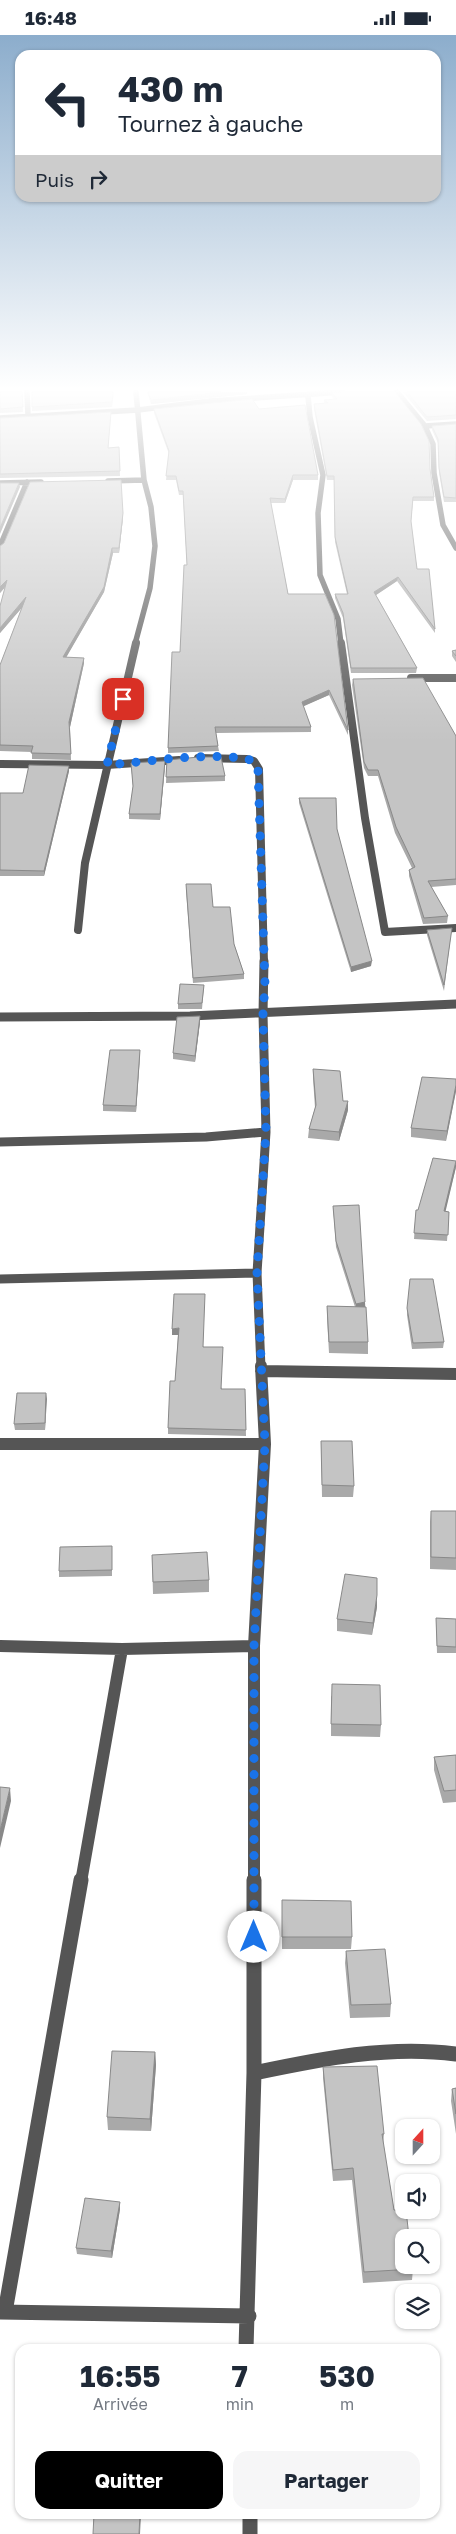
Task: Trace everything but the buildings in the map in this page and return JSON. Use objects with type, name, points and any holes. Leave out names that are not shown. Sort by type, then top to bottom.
[{"type":"street","points":[[0,546],[16,509]]},
{"type":"street","points":[[78,930],[85,863],[141,619],[150,588],[156,546],[151,509]]},
{"type":"street","points":[[319,509],[320,575],[338,619],[365,818],[385,932],[456,928]]},
{"type":"street","points":[[440,509],[443,525],[456,548]]},
{"type":"street","points":[[401,679],[456,678]]},
{"type":"street","points":[[345,679],[355,679]]},
{"type":"street","points":[[0,764],[107,765],[222,756],[243,757],[254,761],[258,769],[265,985],[263,1014],[266,1132],[257,1273],[265,1444],[254,1646],[254,2073],[249,2316],[246,2344]]},
{"type":"street","points":[[0,1017],[263,1014],[456,1004]]},
{"type":"street","points":[[0,1143],[206,1137],[266,1132]]},
{"type":"street","points":[[0,1279],[257,1273]]},
{"type":"street","points":[[261,1371],[456,1374]]},
{"type":"street","points":[[0,1444],[265,1444]]},
{"type":"street","points":[[0,1646],[122,1649],[254,1646]]},
{"type":"street","points":[[122,1649],[2,2312],[249,2316]]},
{"type":"street","points":[[254,2073],[342,2054],[433,2050],[456,2054]]},
{"type":"street","points":[[250,2519],[250,2534]]},
{"type":"route","points":[[123,699],[107,765],[222,756],[243,757],[254,761],[258,769],[265,985],[263,1014],[266,1132],[257,1273],[265,1444],[254,1646],[254,1937]]}]
